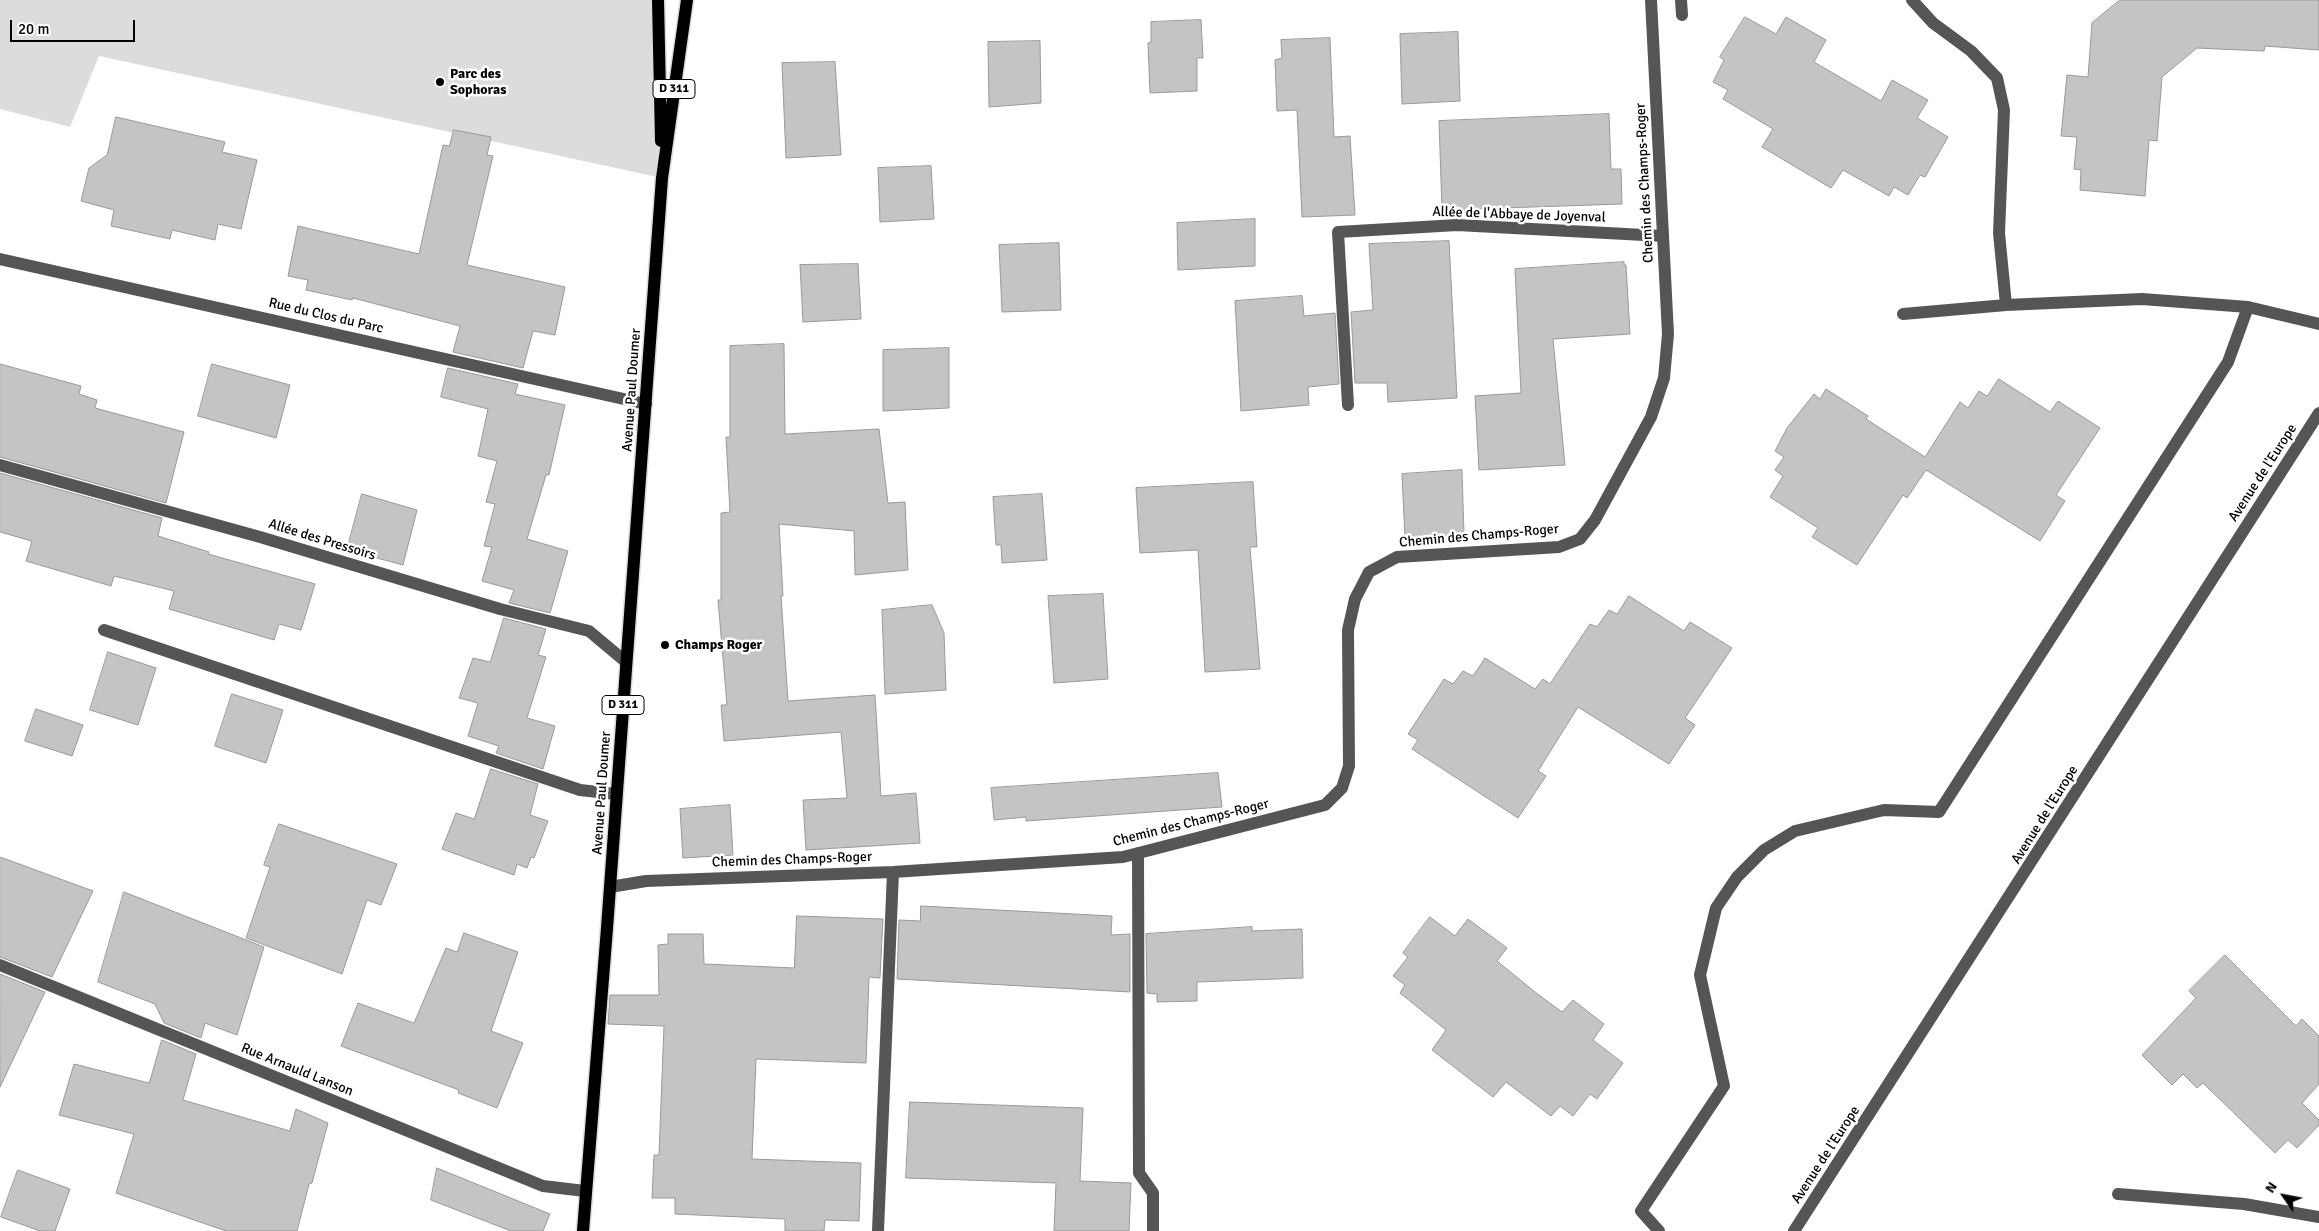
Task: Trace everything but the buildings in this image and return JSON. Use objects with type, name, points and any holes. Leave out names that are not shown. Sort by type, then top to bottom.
[{"type":"main road","name":"Avenue Paul Doumer","points":[[658,0],[662,178]]},
{"type":"main road","name":"Avenue Paul Doumer","points":[[583,1231],[662,178],[687,0]]},
{"type":"street","name":"Chemin des Champs-Roger","points":[[610,887],[646,881],[893,872],[1123,857],[1325,805],[1342,788],[1348,766],[1348,630],[1355,599],[1369,572],[1397,557],[1559,547],[1580,539],[1595,520],[1651,417],[1664,378],[1668,334],[1651,0]]},
{"type":"street","points":[[1681,0],[1682,15]]},
{"type":"street","points":[[1912,0],[1933,23],[1971,52],[1996,78],[2004,110],[1999,233],[2006,305]]},
{"type":"street","name":"Allée de l'Abbaye de Joyenval","points":[[1348,404],[1338,232],[1457,225],[1663,236]]},
{"type":"street","name":"Rue du Clos du Parc","points":[[0,259],[646,404]]},
{"type":"street","points":[[1903,314],[2006,305],[2142,299],[2248,307],[2319,324]]},
{"type":"street","points":[[1659,1231],[1642,1211],[1724,1086],[1700,975],[1716,908],[1737,877],[1764,850],[1795,831],[1884,810],[1939,812],[2228,362],[2248,307]]},
{"type":"street","name":"Avenue de l'Europe","points":[[1794,1231],[2319,413]]},
{"type":"street","name":"Allée des Pressoirs","points":[[0,465],[260,537],[500,609],[589,631],[626,662]]},
{"type":"street","points":[[104,630],[580,790],[616,794]]},
{"type":"street","points":[[1138,853],[1138,1173],[1153,1193],[1153,1231]]},
{"type":"street","points":[[878,1231],[893,872]]},
{"type":"street","name":"Rue Arnauld Lanson","points":[[0,965],[543,1186],[586,1191]]},
{"type":"street","points":[[2118,1194],[2244,1204],[2319,1217]]},
{"type":"shaded area","name":"Parc des Sophoras","points":[[0,0],[658,0],[662,178],[99,56],[70,127],[0,109]]},
{"type":"place","name":"Parc des Sophoras","points":[[440,82]]},
{"type":"place","name":"Champs Roger","points":[[665,645]]}]
